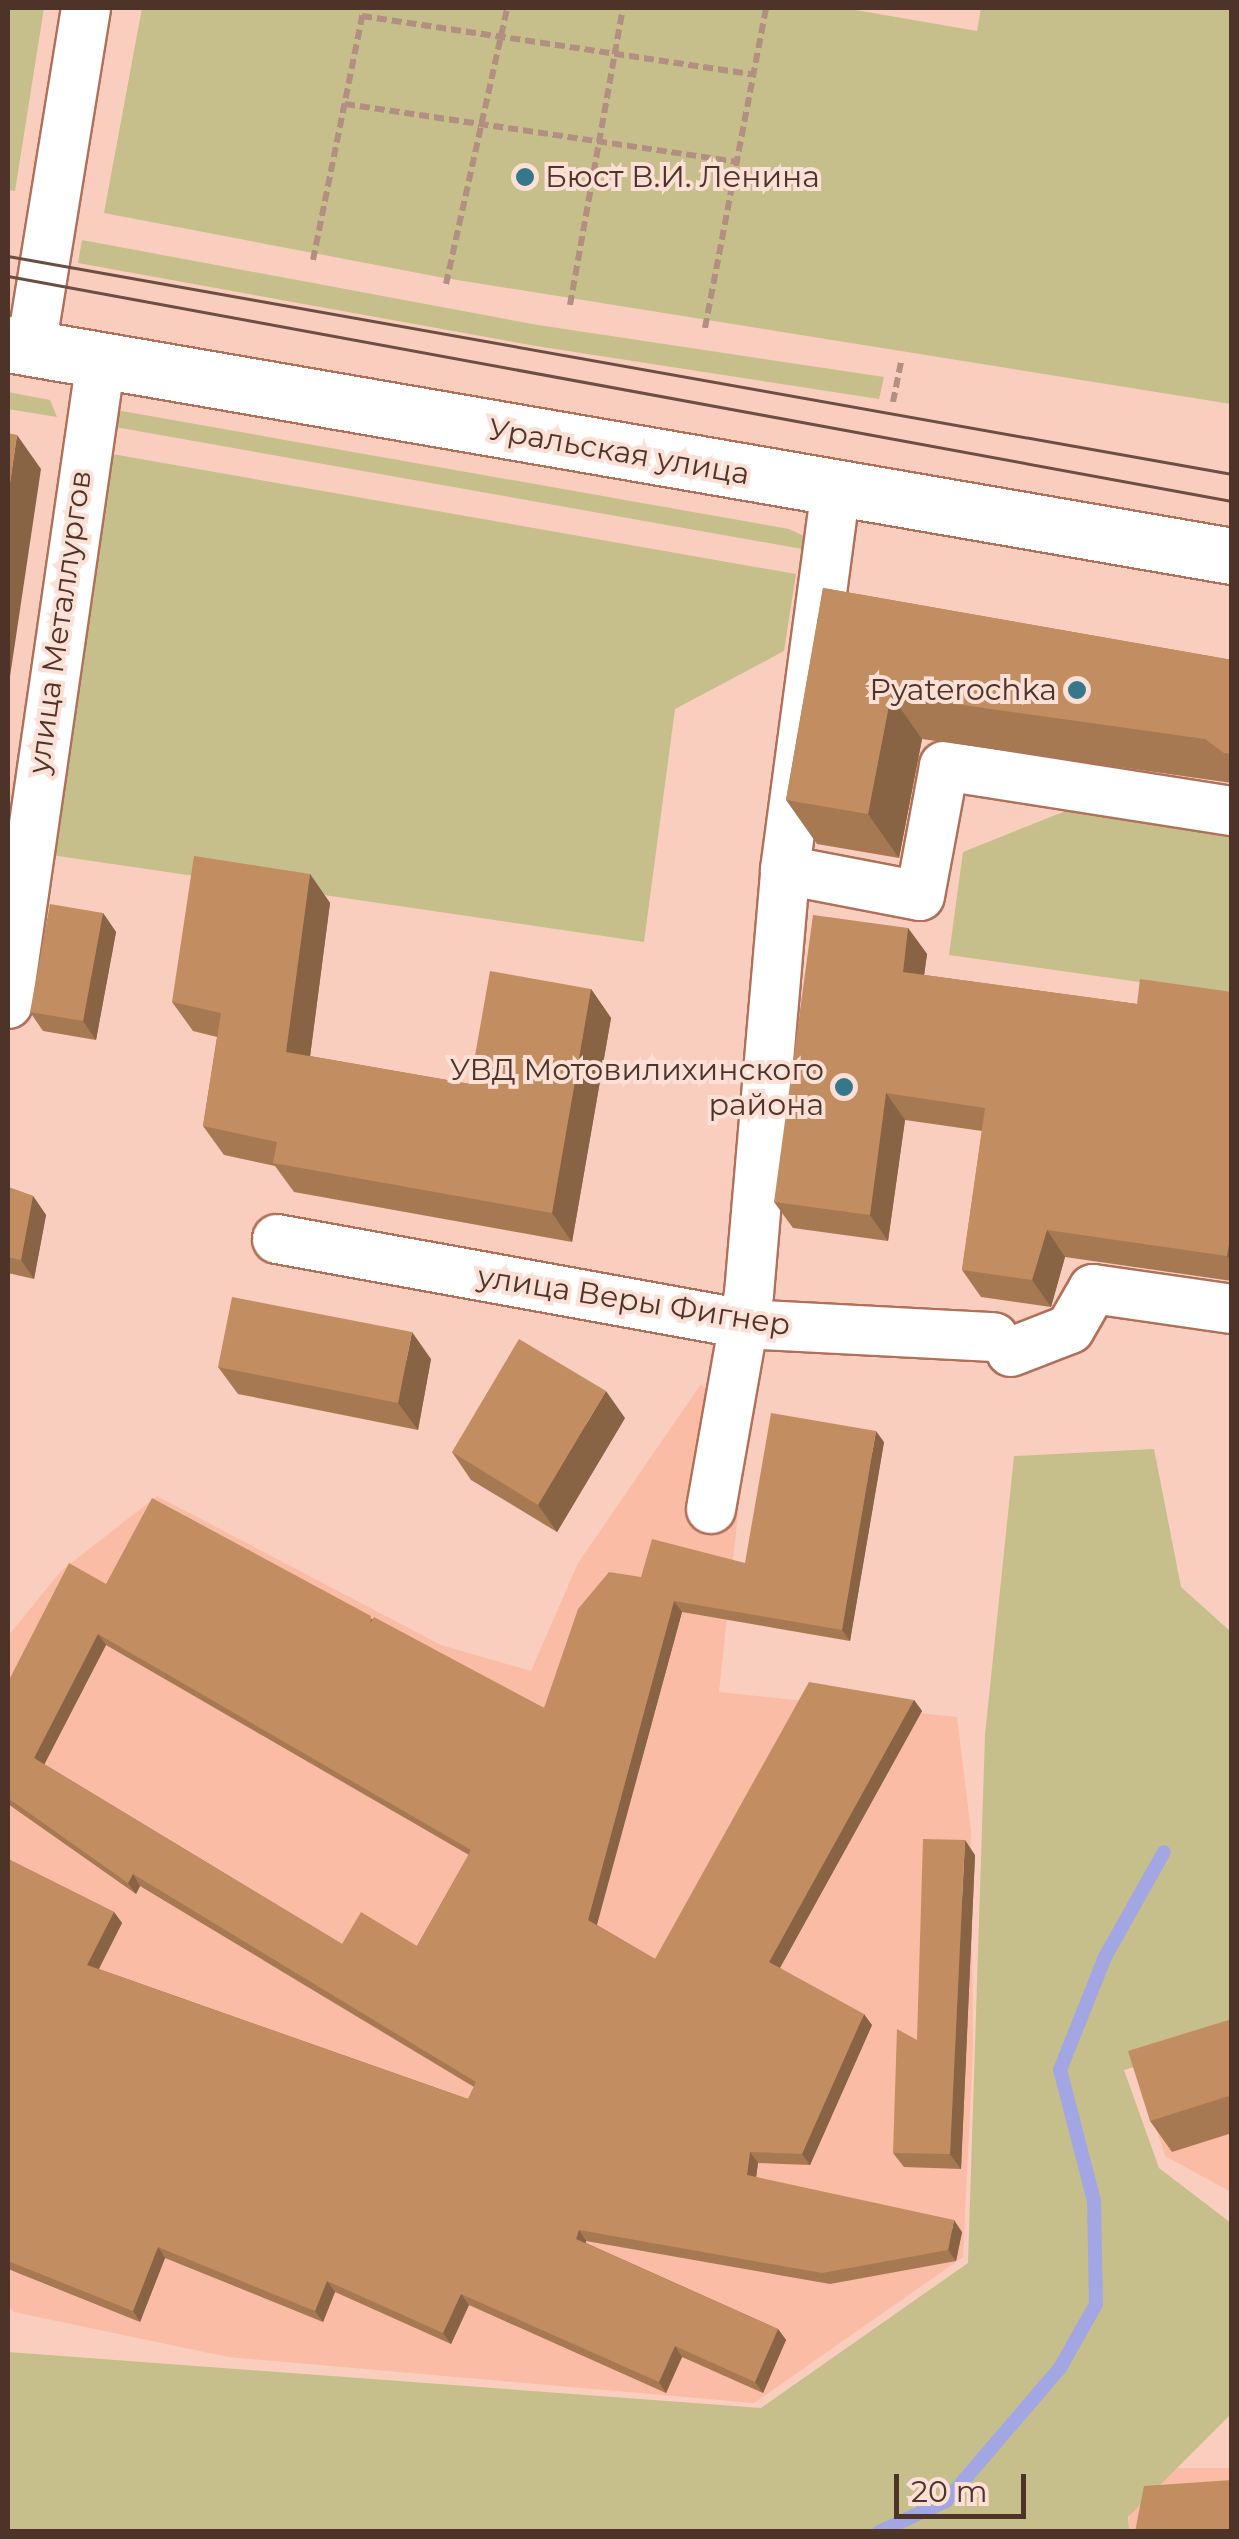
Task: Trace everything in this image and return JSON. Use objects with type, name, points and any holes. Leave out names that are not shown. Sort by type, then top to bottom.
[{"type":"main road","name":"Уральская улица","points":[[19,346],[1232,556]]},
{"type":"street","points":[[19,346],[86,8]]},
{"type":"street","name":"улица Металлургов","points":[[8,1004],[101,360]]},
{"type":"street","points":[[711,1509],[743,1324],[785,870],[836,490]]},
{"type":"street","points":[[785,870],[920,896],[944,766],[1232,811]]},
{"type":"street","name":"улица Веры Фигнер","points":[[277,1239],[743,1324],[1002,1344],[1070,1330],[1093,1289],[1232,1310]]},
{"type":"path","points":[[446,284],[507,8]]},
{"type":"path","points":[[570,304],[622,8]]},
{"type":"path","points":[[705,328],[766,8]]},
{"type":"path","points":[[313,260],[363,12],[752,74]]},
{"type":"path","points":[[345,104],[739,162]]},
{"type":"path","points":[[894,402],[900,362]]},
{"type":"shaded area","points":[[8,8],[44,8],[15,191],[8,190]]},
{"type":"shaded area","points":[[142,8],[844,8],[977,31],[981,8],[1231,8],[1231,404],[439,277],[104,213]]},
{"type":"shaded area","points":[[82,240],[538,325],[884,377],[879,399],[536,346],[78,263]]},
{"type":"shaded area","points":[[8,392],[50,400],[57,417],[8,409]]},
{"type":"shaded area","points":[[116,410],[789,529],[808,538],[808,550],[98,424]]},
{"type":"shaded area","points":[[95,451],[796,574],[784,651],[675,709],[644,942],[51,855]]},
{"type":"shaded area","points":[[1073,808],[1231,836],[1231,995],[949,955],[963,852]]},
{"type":"shaded area","points":[[701,1384],[746,1439],[719,1692],[957,1717],[971,1831],[973,2048],[963,2257],[754,2403],[228,2357],[14,2312],[8,2306],[8,1636],[61,1571],[157,1496],[441,1645],[531,1671],[578,1563]]},
{"type":"shaded area","points":[[1154,1449],[1181,1587],[1231,1632],[1232,2037],[1124,2070],[1159,2168],[1231,2223],[1232,2413],[1128,2517],[1129,2531],[8,2531],[8,2352],[761,2408],[968,2263],[985,1735],[1014,1456]]},
{"type":"shaded area","points":[[1231,2046],[1231,2192],[1165,2156],[1139,2075]]},
{"type":"shaded area","points":[[1133,2468],[1231,2468],[1231,2531],[1128,2532]]},
{"type":"building","points":[[8,433],[17,435],[8,496]]},
{"type":"building","points":[[823,588],[1232,660],[1232,754],[1224,753],[1205,739],[891,695],[868,814],[786,800]]},
{"type":"building","points":[[194,856],[310,874],[286,1052],[470,1084],[490,971],[591,989],[552,1213],[273,1163],[277,1142],[203,1126],[221,1013],[172,1002]]},
{"type":"building","points":[[50,904],[103,913],[83,1021],[30,1012]]},
{"type":"building","points":[[813,915],[908,928],[903,972],[1137,1004],[1140,979],[1232,992],[1232,1227],[1227,1256],[1047,1230],[1032,1280],[962,1270],[985,1108],[886,1093],[870,1215],[774,1202]]},
{"type":"building","points":[[8,1187],[33,1196],[21,1260],[8,1257]]},
{"type":"building","points":[[232,1297],[412,1332],[398,1403],[218,1367]]},
{"type":"building","points":[[519,1339],[606,1391],[538,1505],[452,1452]]},
{"type":"building","points":[[771,1413],[876,1431],[842,1630],[674,1601],[588,1920],[655,1959],[809,1682],[914,1700],[769,1962],[864,2014],[802,2154],[750,2152],[747,2175],[954,2220],[948,2250],[822,2273],[579,2230],[576,2239],[778,2329],[755,2382],[675,2346],[659,2382],[461,2294],[443,2333],[327,2281],[315,2311],[158,2247],[133,2311],[8,2261],[8,1859],[114,1912],[87,1965],[468,2099],[476,2082],[133,1874],[128,1883],[8,1798],[8,1682],[69,1563],[106,1584],[152,1498],[371,1616],[370,1624],[374,1617],[544,1708],[578,1609],[609,1572],[641,1577],[652,1539],[745,1563]],"holes":[[[98,1634],[471,1850],[417,1946],[361,1912],[342,1944],[34,1758]]]},
{"type":"building","points":[[923,1839],[965,1840],[950,2154],[893,2153],[897,2029],[917,2040]]},
{"type":"building","points":[[1232,2019],[1232,2095],[1150,2121],[1128,2051]]},
{"type":"building","points":[[1232,2480],[1232,2532],[1135,2532],[1144,2486]]},
{"type":"waterway","points":[[879,2532],[946,2501],[1060,2368],[1096,2304],[1094,2201],[1060,2070],[1105,1957],[1164,1852]]},
{"type":"tram line","points":[[8,256],[1232,474]]},
{"type":"tram line","points":[[8,276],[1232,501]]},
{"type":"place","name":"Бюст В.И. Ленина","points":[[525,177]]},
{"type":"place","name":"Pyaterochka","points":[[1077,690]]},
{"type":"place","name":"УВД Мотовилихинского района","points":[[844,1087]]}]
